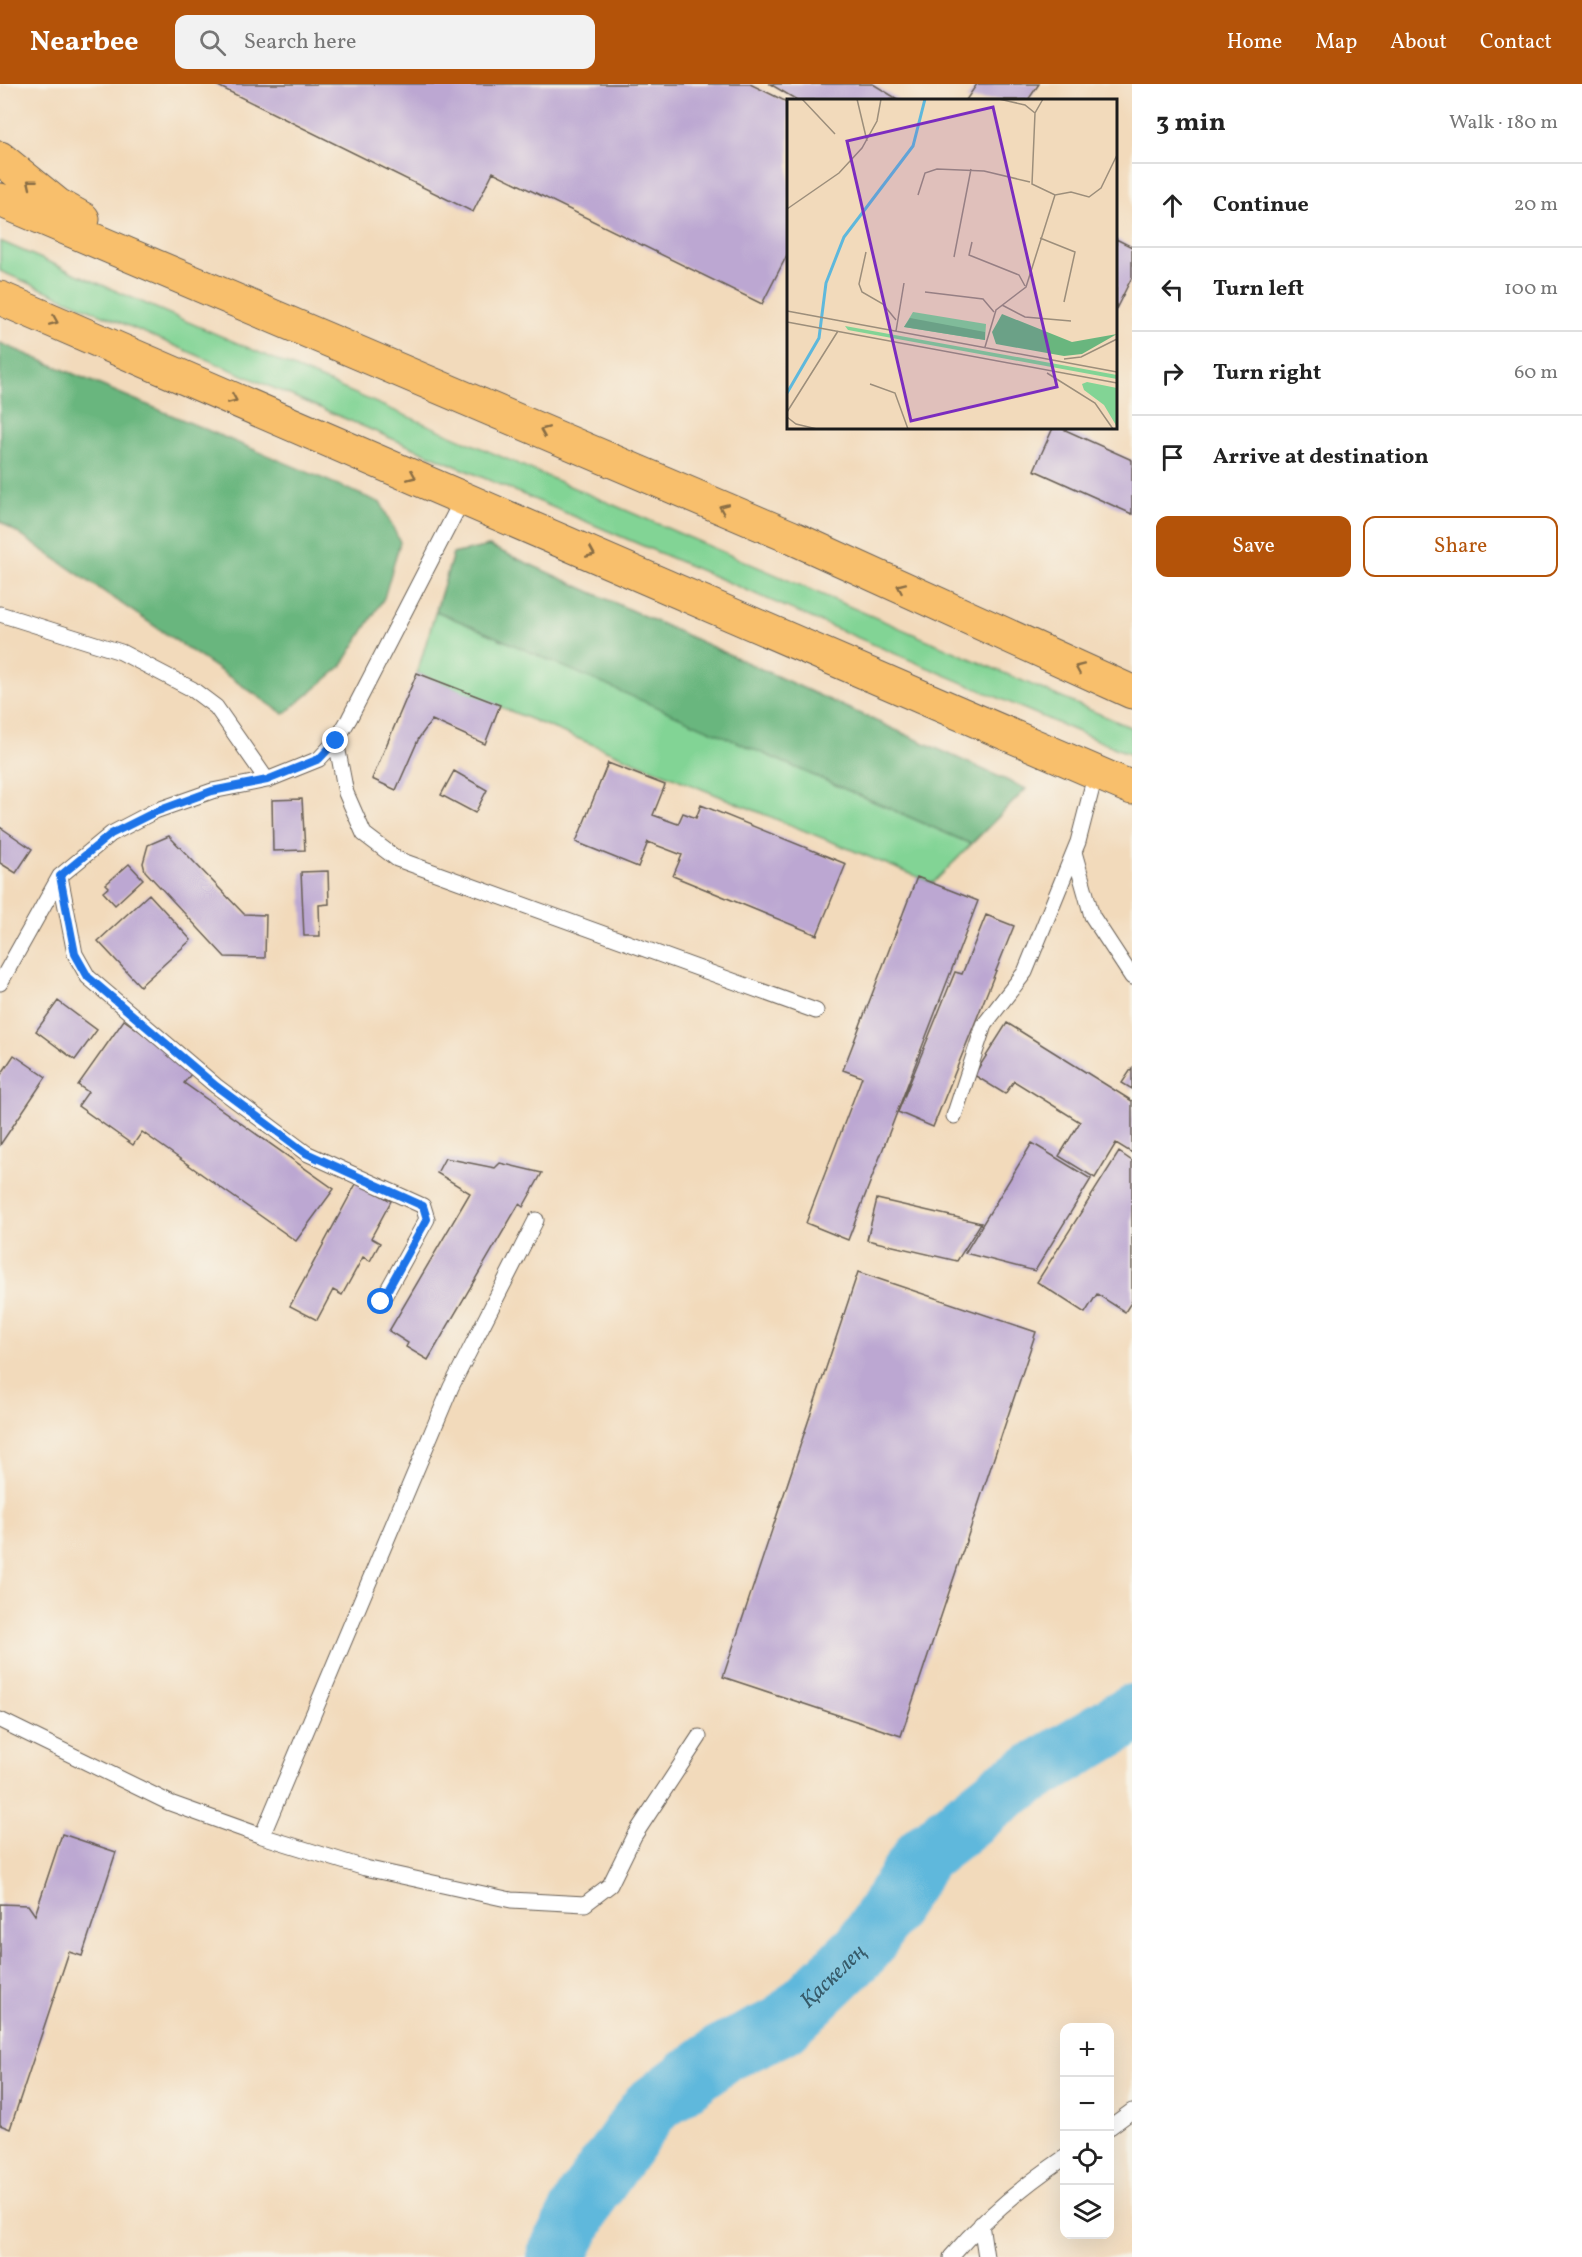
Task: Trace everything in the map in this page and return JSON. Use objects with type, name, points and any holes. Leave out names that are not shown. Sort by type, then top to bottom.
[{"type":"highway","points":[[0,158],[58,205],[208,288]]},
{"type":"highway","points":[[0,200],[791,537],[1132,692]]},
{"type":"highway","points":[[0,298],[1132,788]]},
{"type":"lane","points":[[0,983],[60,876],[111,834],[155,812],[212,791],[267,780],[319,759],[336,741],[349,719],[463,498]]},
{"type":"lane","points":[[0,614],[121,652],[192,689],[216,707],[267,780]]},
{"type":"lane","points":[[336,741],[346,793],[364,834],[397,859],[816,1011]]},
{"type":"lane","points":[[954,1116],[984,1025],[1025,972],[1074,852],[1096,772]]},
{"type":"lane","points":[[1074,852],[1092,916],[1132,977]]},
{"type":"lane","points":[[60,876],[75,954],[88,977],[216,1086],[306,1153],[423,1206],[427,1219],[381,1302]]},
{"type":"lane","points":[[262,1836],[451,1387],[536,1220]]},
{"type":"lane","points":[[0,1720],[170,1803],[262,1836],[365,1868],[511,1900],[585,1904],[610,1885],[634,1836],[699,1737]]},
{"type":"lane","points":[[1114,2124],[1132,2111]]},
{"type":"lane","points":[[951,2257],[981,2224],[1031,2181],[1060,2161]]},
{"type":"lane","points":[[981,2224],[986,2257]]},
{"type":"green space","points":[[0,241],[1132,728],[1132,755],[0,271]]},
{"type":"green space","points":[[0,343],[381,503],[400,542],[384,598],[341,667],[284,714],[0,521]]},
{"type":"green space","points":[[489,546],[1026,789],[933,883],[417,673],[453,554]]},
{"type":"green space","points":[[489,546],[1026,789],[971,844],[436,611],[453,554]]},
{"type":"building","points":[[214,84],[750,84],[787,102],[787,255],[762,304],[493,172],[473,212]]},
{"type":"building","points":[[770,84],[873,84],[897,99],[795,99]]},
{"type":"building","points":[[977,84],[1039,84],[1029,99],[967,99]]},
{"type":"building","points":[[1117,240],[1132,247],[1132,277],[1117,307]]},
{"type":"building","points":[[1053,429],[1063,429],[1132,460],[1132,514],[1034,470]]},
{"type":"building","points":[[417,673],[500,705],[485,744],[432,720],[419,738],[396,790],[372,779]]},
{"type":"building","points":[[608,763],[665,785],[653,815],[678,824],[683,813],[696,818],[701,805],[846,864],[817,935],[673,876],[682,855],[648,842],[638,867],[576,842]]},
{"type":"building","points":[[454,771],[487,790],[475,813],[441,795]]},
{"type":"building","points":[[302,799],[305,850],[273,851],[272,800]]},
{"type":"building","points":[[0,827],[32,849],[16,873],[0,863]]},
{"type":"building","points":[[169,836],[244,914],[266,915],[265,958],[225,957],[145,871],[143,863],[148,845]]},
{"type":"building","points":[[129,864],[143,879],[115,905],[103,892],[109,887],[106,884]]},
{"type":"building","points":[[328,871],[329,904],[319,905],[320,936],[304,936],[301,872]]},
{"type":"building","points":[[917,877],[978,901],[848,1240],[806,1223],[862,1077],[843,1070]]},
{"type":"building","points":[[149,894],[191,940],[140,986],[98,941]]},
{"type":"building","points":[[986,915],[1014,926],[933,1127],[898,1112],[955,972],[962,974]]},
{"type":"building","points":[[58,1001],[97,1030],[75,1060],[36,1031]]},
{"type":"building","points":[[124,1020],[194,1070],[184,1083],[334,1189],[296,1241],[142,1132],[133,1145],[78,1106],[88,1092],[78,1085]]},
{"type":"building","points":[[1007,1023],[1132,1101],[1132,1153],[1116,1143],[1095,1178],[1059,1156],[1080,1122],[1014,1081],[1005,1094],[974,1075]]},
{"type":"building","points":[[14,1055],[46,1077],[0,1145],[0,1076]]},
{"type":"building","points":[[1132,1068],[1132,1089],[1122,1083]]},
{"type":"building","points":[[1032,1143],[1091,1179],[1035,1271],[965,1253]]},
{"type":"building","points":[[1119,1152],[1132,1161],[1132,1301],[1125,1312],[1097,1294],[1085,1313],[1037,1282]]},
{"type":"building","points":[[445,1158],[495,1168],[500,1163],[542,1173],[523,1207],[519,1204],[428,1360],[406,1347],[408,1343],[389,1331],[470,1193],[437,1173]]},
{"type":"building","points":[[357,1182],[391,1201],[371,1238],[380,1243],[370,1261],[363,1257],[342,1295],[333,1290],[317,1320],[290,1306]]},
{"type":"building","points":[[877,1199],[981,1223],[957,1261],[867,1240]]},
{"type":"building","points":[[858,1272],[1036,1332],[901,1736],[723,1677]]},
{"type":"building","points":[[62,1834],[116,1852],[82,1956],[69,1952],[10,2129],[0,2125],[0,1904],[28,1905],[35,1915]]},
{"type":"waterway","name":"Қаскелең","points":[[556,2257],[587,2197],[650,2108],[722,2054],[783,2025],[863,1948],[923,1855],[1005,1790],[1132,1714]]},
{"type":"route","points":[[336,741],[319,759],[267,780],[212,791],[155,812],[111,834],[60,876],[75,954],[88,977],[216,1086],[306,1153],[423,1206],[427,1219],[381,1302]]}]
